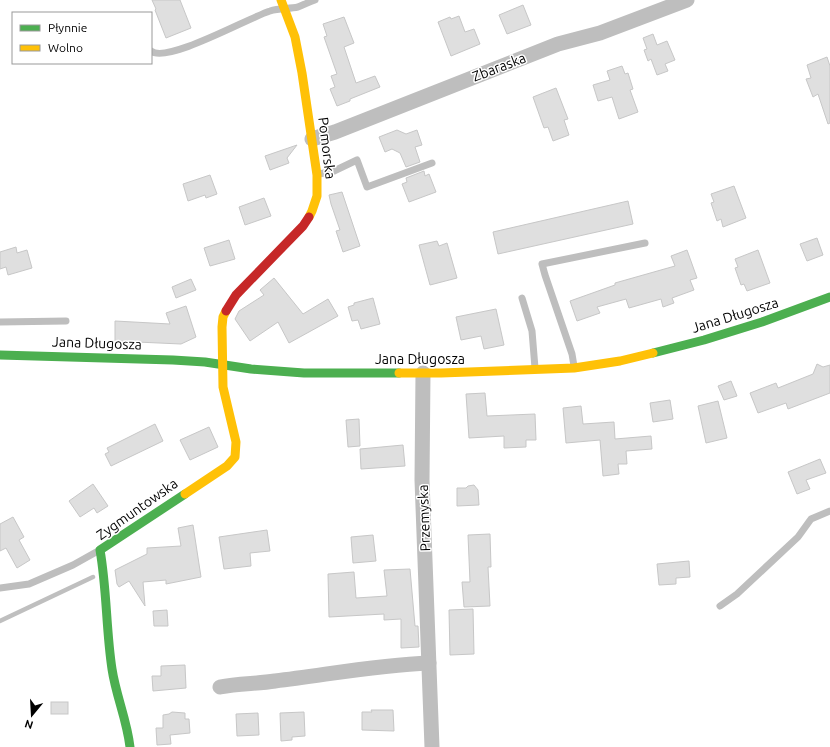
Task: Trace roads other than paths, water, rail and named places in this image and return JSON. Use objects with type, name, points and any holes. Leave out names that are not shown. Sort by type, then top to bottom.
[{"type":"street","name":"Zbaraska","points":[[312,139],[335,132],[558,44],[600,33],[687,0]]},
{"type":"street","name":"Pomorska","points":[[223,365],[223,318],[228,306],[236,295],[303,226],[317,196],[318,174],[298,52],[295,37],[283,4]]},
{"type":"street","name":"Jana Długosza","points":[[0,355],[165,359],[205,362],[251,369],[304,373],[423,373],[574,368],[620,361],[704,340],[762,322],[830,297]]},
{"type":"street","name":"Zygmuntowska","points":[[130,747],[124,712],[111,661],[105,576],[100,550],[228,466],[235,457],[236,442],[223,387],[223,365]]},
{"type":"street","name":"Przemyska","points":[[423,373],[422,480],[432,747]]},
{"type":"street","points":[[220,686],[274,682],[345,671],[429,663]]},
{"type":"lane","points":[[152,52],[164,54],[209,38],[283,4],[298,7],[315,0]]},
{"type":"lane","points":[[318,174],[334,171],[357,160],[367,187],[432,163]]},
{"type":"lane","points":[[574,368],[572,354],[542,264],[646,243]]},
{"type":"lane","points":[[522,298],[532,331],[536,370]]},
{"type":"lane","points":[[0,322],[66,321]]},
{"type":"lane","points":[[720,606],[737,594],[798,537],[811,519],[830,511]]},
{"type":"lane","points":[[0,588],[29,584],[73,565],[100,550]]},
{"type":"waterway","points":[[0,621],[93,577]]}]
